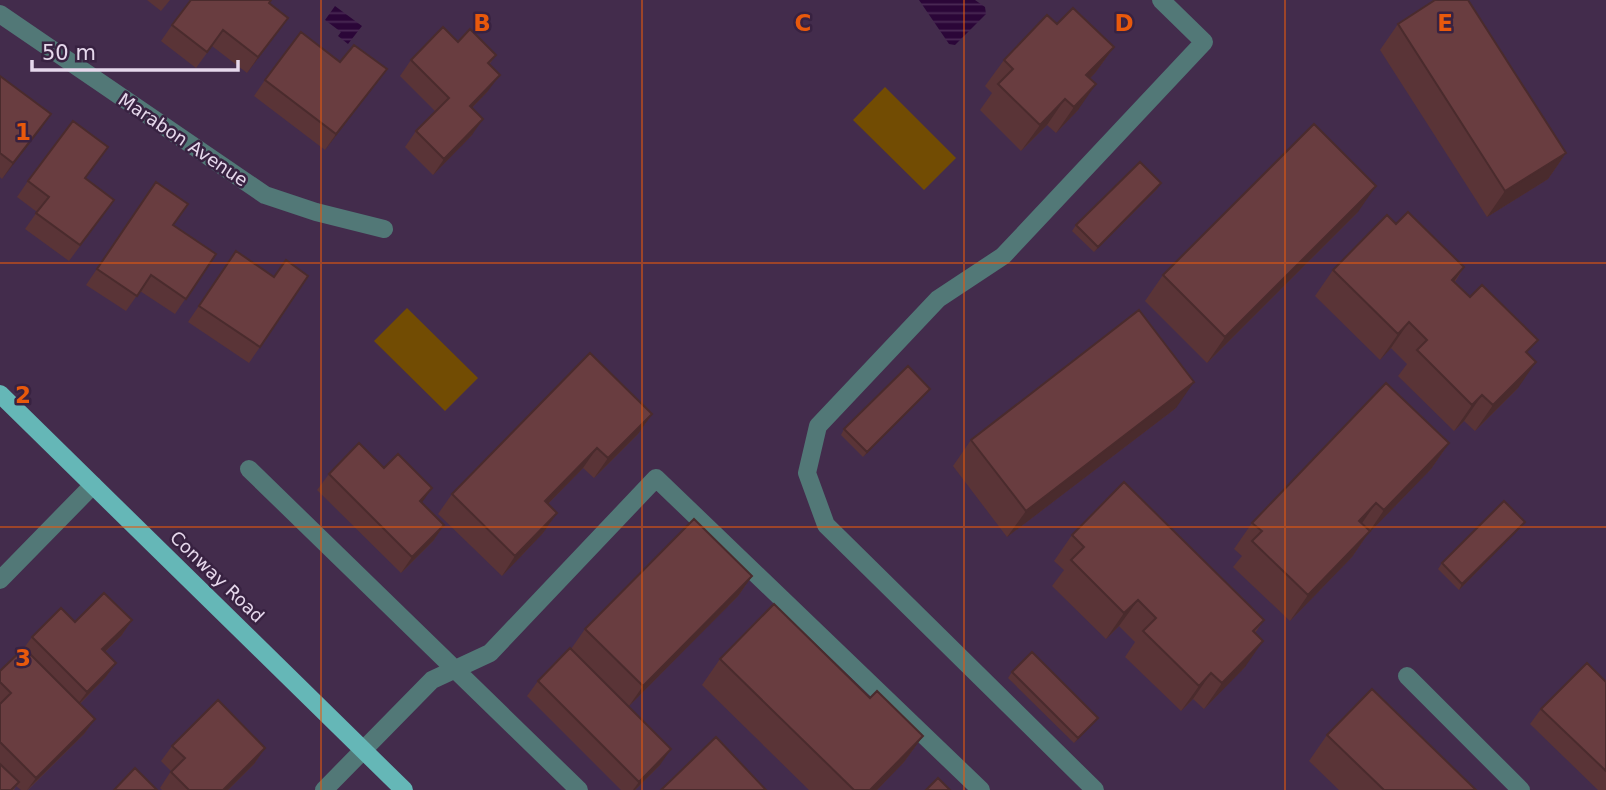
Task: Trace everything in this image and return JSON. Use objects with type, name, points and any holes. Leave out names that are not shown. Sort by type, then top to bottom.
[{"type":"main road","name":"Conway Road","points":[[0,394],[404,790]]},
{"type":"street","points":[[1095,790],[826,525],[807,473],[818,426],[938,299],[1003,256],[1204,42],[1161,0]]},
{"type":"street","name":"Marabon Avenue","points":[[0,14],[265,195],[316,212],[384,229]]},
{"type":"street","points":[[249,468],[579,790]]},
{"type":"street","points":[[324,790],[432,680],[490,653],[656,478],[981,790]]},
{"type":"street","points":[[0,580],[93,485]]},
{"type":"street","points":[[1407,676],[1521,790]]},
{"type":"shaded area","points":[[919,0],[975,0],[985,7],[986,14],[955,45],[949,44]]},
{"type":"shaded area","points":[[335,6],[362,26],[348,44],[338,36],[341,32],[325,20]]},
{"type":"shaded area","points":[[885,87],[956,158],[924,190],[853,120]]},
{"type":"shaded area","points":[[407,308],[478,378],[445,411],[374,341]]},
{"type":"building","points":[[191,0],[271,0],[269,3],[288,18],[258,57],[223,30],[207,52],[172,25]]},
{"type":"building","points":[[1435,0],[1468,0],[1566,153],[1505,191],[1398,24]]},
{"type":"building","points":[[1073,8],[1114,47],[1086,75],[1096,84],[1074,107],[1065,99],[1040,125],[998,84],[1013,69],[1004,60],[1047,15],[1057,24]]},
{"type":"building","points":[[443,27],[458,42],[470,29],[496,55],[488,63],[500,75],[470,106],[483,119],[444,159],[416,131],[449,98],[411,60]]},
{"type":"building","points":[[301,32],[340,62],[354,45],[387,69],[336,134],[265,80]]},
{"type":"building","points":[[0,76],[51,114],[13,163],[0,153]]},
{"type":"building","points":[[73,121],[108,147],[85,178],[114,200],[80,245],[36,213],[49,197],[28,181]]},
{"type":"building","points":[[1314,124],[1376,186],[1225,337],[1163,275]]},
{"type":"building","points":[[1140,162],[1161,183],[1098,247],[1076,225]]},
{"type":"building","points":[[156,182],[188,204],[173,225],[216,254],[186,299],[151,275],[137,296],[97,269]]},
{"type":"building","points":[[1408,212],[1464,267],[1452,280],[1470,297],[1482,285],[1538,340],[1526,352],[1536,362],[1493,405],[1482,395],[1472,405],[1417,350],[1427,340],[1409,322],[1398,334],[1333,270],[1387,215],[1396,224]]},
{"type":"building","points":[[236,251],[274,277],[286,260],[308,276],[260,347],[199,306]]},
{"type":"building","points":[[1139,310],[1194,382],[1026,511],[971,440]]},
{"type":"building","points":[[590,353],[652,414],[608,458],[597,448],[545,501],[557,513],[515,556],[452,494]]},
{"type":"building","points":[[908,366],[930,389],[867,452],[844,429]]},
{"type":"building","points":[[1386,383],[1449,443],[1384,510],[1376,503],[1359,521],[1370,531],[1308,595],[1252,541],[1262,531],[1252,523]]},
{"type":"building","points":[[359,443],[384,468],[398,454],[432,488],[420,501],[444,525],[412,557],[329,474]]},
{"type":"building","points":[[1124,482],[1264,620],[1253,631],[1263,641],[1222,683],[1211,673],[1199,686],[1143,631],[1156,618],[1138,600],[1124,613],[1071,560],[1084,547],[1072,535]]},
{"type":"building","points":[[1504,501],[1525,522],[1462,584],[1442,563]]},
{"type":"building","points":[[694,519],[752,576],[643,686],[585,629]]},
{"type":"building","points":[[104,593],[132,620],[102,649],[116,663],[87,692],[32,637],[61,608],[75,622]]},
{"type":"building","points":[[774,604],[870,698],[877,691],[923,736],[870,790],[854,790],[720,659]]},
{"type":"building","points":[[24,648],[95,719],[36,778],[0,742],[0,704],[11,693],[0,682],[0,671]]},
{"type":"building","points":[[570,648],[671,749],[639,782],[538,681]]},
{"type":"building","points":[[1032,652],[1098,718],[1078,738],[1012,672]]},
{"type":"building","points":[[1587,663],[1606,682],[1606,771],[1541,709]]},
{"type":"building","points":[[1372,689],[1476,790],[1384,790],[1327,735]]},
{"type":"building","points":[[218,700],[265,748],[223,790],[189,790],[171,772],[185,758],[172,746]]},
{"type":"building","points":[[716,737],[766,790],[661,790]]},
{"type":"building","points":[[0,764],[19,782],[11,790],[0,790]]},
{"type":"building","points":[[135,768],[157,790],[114,790]]},
{"type":"building","points":[[938,778],[950,790],[926,790]]}]
